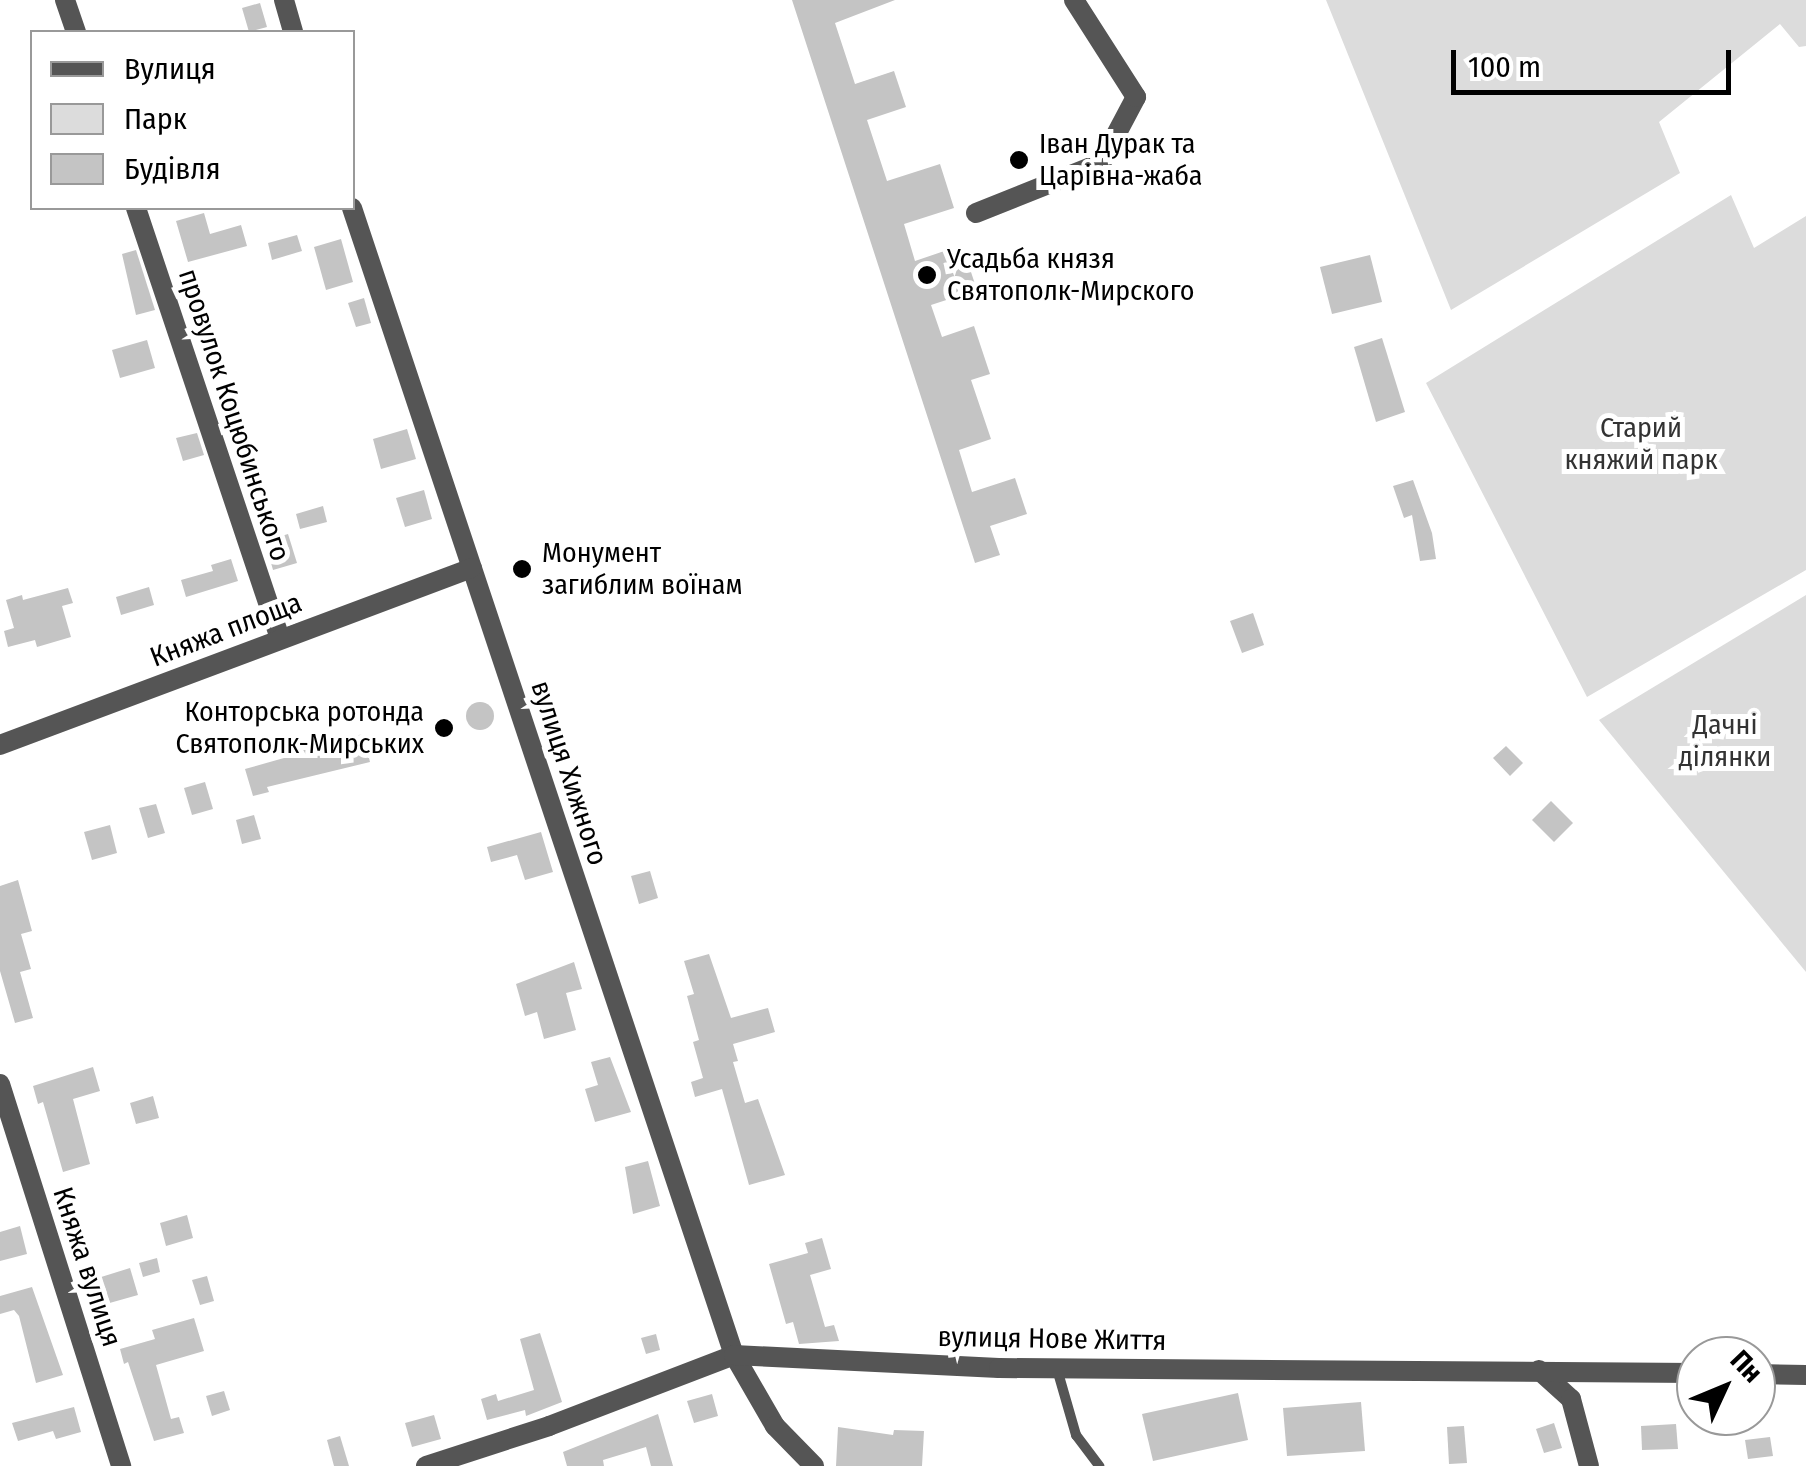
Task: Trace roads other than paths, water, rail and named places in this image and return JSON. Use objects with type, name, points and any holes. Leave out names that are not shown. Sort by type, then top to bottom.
[{"type":"street","points":[[65,0],[75,30]]},
{"type":"street","points":[[284,0],[293,30]]},
{"type":"street","points":[[976,213],[1101,163],[1136,97],[1074,0]]},
{"type":"street","name":"провулок Коцюбинського","points":[[137,210],[280,639]]},
{"type":"street","name":"вулиця Хижного","points":[[353,210],[734,1355],[775,1426],[814,1466]]},
{"type":"street","name":"Княжа площа","points":[[0,745],[472,568]]},
{"type":"street","name":"Княжа вулиця","points":[[0,1084],[122,1466]]},
{"type":"street","name":"вулиця Нове Життя","points":[[426,1466],[549,1426],[734,1355],[1056,1368],[1676,1373]]},
{"type":"street","points":[[1539,1370],[1571,1398],[1589,1466]]},
{"type":"street","points":[[1776,1374],[1806,1375]]},
{"type":"lane","points":[[1056,1368],[1076,1434],[1099,1466]]},
{"type":"place","name":"Іван Дурак та Царівна-жаба","points":[[1019,160]]},
{"type":"place","name":"Усадьба князя Святополк-Мирского","points":[[927,275]]},
{"type":"place","name":"Монумент загиблим воїнам","points":[[522,569]]},
{"type":"place","name":"Конторська ротонда Святополк-Мирських","points":[[444,728]]},
{"type":"park label","name":"Старий княжий парк","points":[[1641,444]]},
{"type":"park label","name":"Дачні ділянки","points":[[1725,741]]}]
